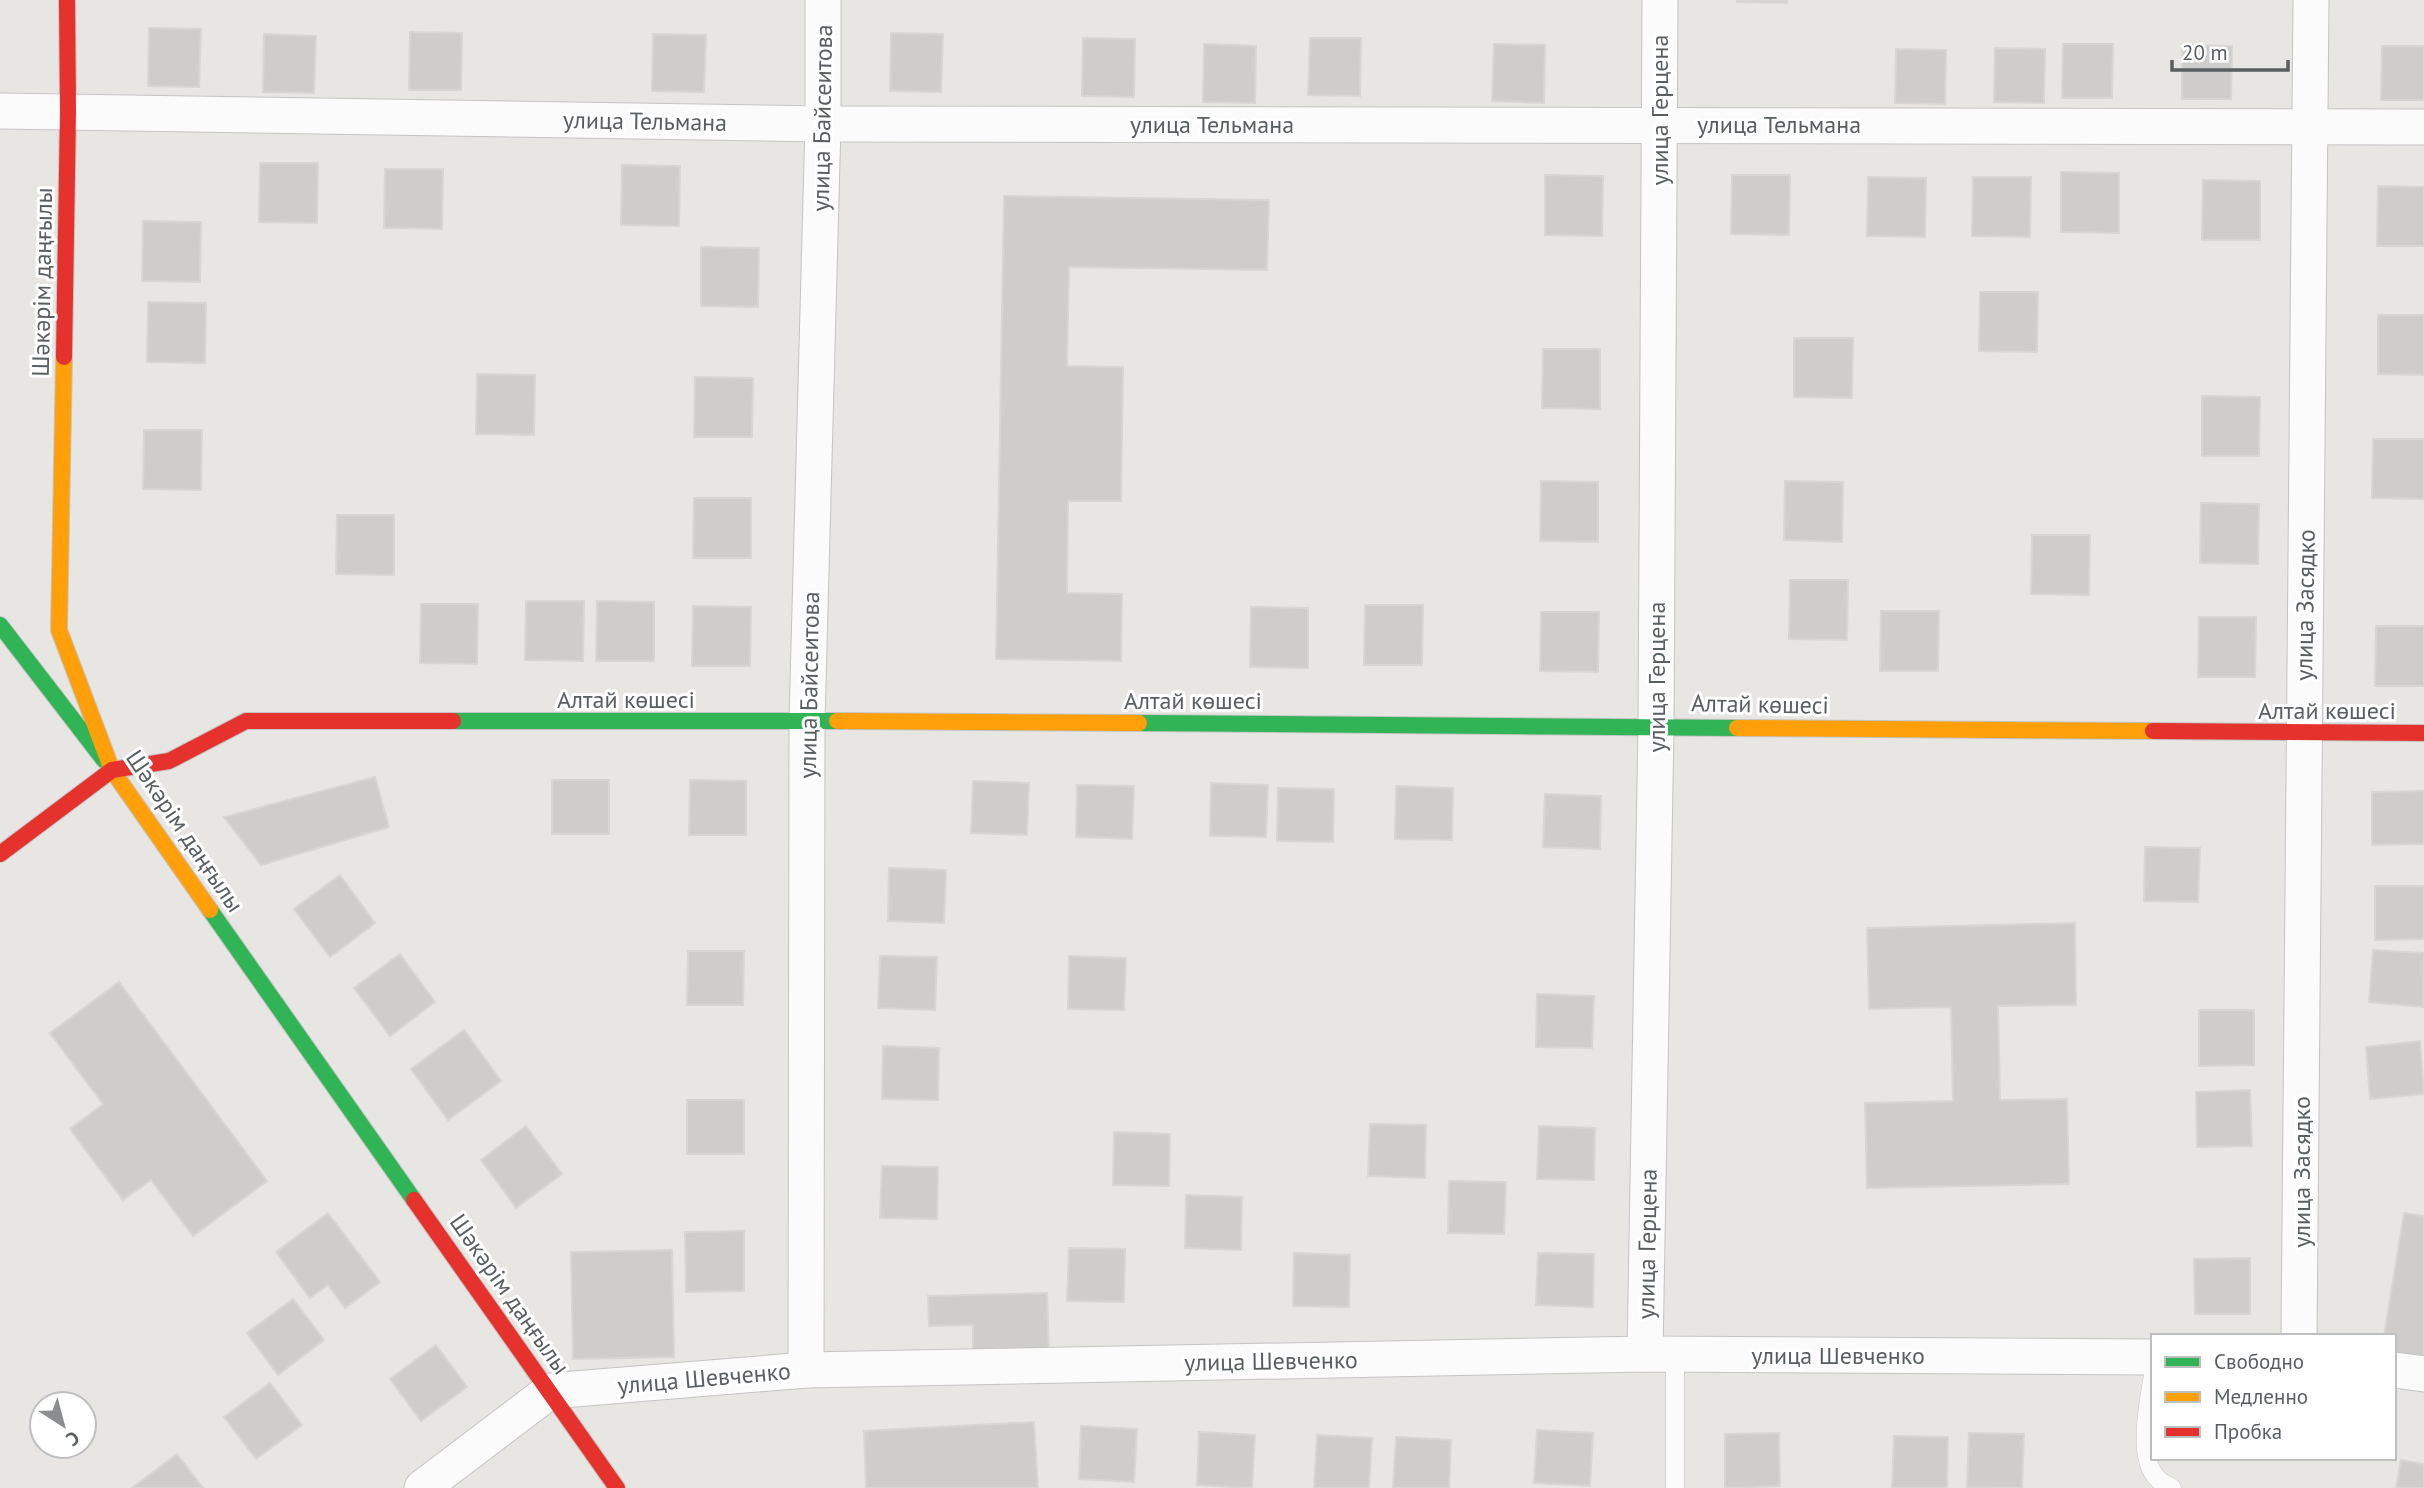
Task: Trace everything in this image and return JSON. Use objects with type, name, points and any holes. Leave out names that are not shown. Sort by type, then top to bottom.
[{"type":"street","name":"Шәкәрім даңғылы","points":[[67,0],[68,111],[59,630],[112,770],[617,1488]]},
{"type":"street","name":"улица Байсеитова","points":[[806,1370],[807,721],[823,124],[823,0]]},
{"type":"street","name":"улица Герцена","points":[[1660,0],[1656,726],[1660,1354]]},
{"type":"street","name":"улица Засядко","points":[[2300,1334],[2311,0]]},
{"type":"street","name":"улица Тельмана","points":[[0,111],[823,124],[2424,127]]},
{"type":"street","points":[[0,625],[112,770]]},
{"type":"street","name":"Алтай көшесі","points":[[0,855],[112,770],[169,761],[246,721],[807,721],[2424,733]]},
{"type":"street","name":"улица Шевченко","points":[[550,1391],[806,1370],[1660,1354],[2151,1357]]},
{"type":"street","points":[[2396,1370],[2424,1374]]},
{"type":"street","points":[[422,1488],[550,1391]]},
{"type":"lane","points":[[1660,1354],[1675,1488]]},
{"type":"lane","points":[[2151,1390],[2145,1435],[2148,1460],[2156,1479],[2172,1488]]},
{"type":"building","points":[[1787,0],[1787,3],[1737,2]]},
{"type":"building","points":[[149,28],[201,29],[199,87],[148,86]]},
{"type":"building","points":[[410,32],[462,33],[461,90],[409,90]]},
{"type":"building","points":[[891,33],[943,34],[941,92],[890,91]]},
{"type":"building","points":[[264,34],[316,36],[314,93],[263,92]]},
{"type":"building","points":[[653,34],[706,35],[704,92],[652,91]]},
{"type":"building","points":[[1083,38],[1135,39],[1134,97],[1082,96]]},
{"type":"building","points":[[1310,38],[1361,38],[1360,96],[1308,95]]},
{"type":"building","points":[[1204,44],[1256,46],[1255,103],[1203,102]]},
{"type":"building","points":[[1494,44],[1545,45],[1544,103],[1492,101]]},
{"type":"building","points":[[2063,44],[2113,44],[2112,98],[2062,98]]},
{"type":"building","points":[[2182,45],[2232,46],[2231,99],[2182,99]]},
{"type":"building","points":[[2382,46],[2424,46],[2424,100],[2381,100]]},
{"type":"building","points":[[1995,48],[2045,49],[2044,103],[1994,102]]},
{"type":"building","points":[[1896,49],[1946,50],[1945,104],[1895,103]]},
{"type":"building","points":[[260,163],[318,163],[317,223],[259,222]]},
{"type":"building","points":[[622,165],[680,166],[679,226],[621,225]]},
{"type":"building","points":[[385,169],[443,169],[442,229],[384,228]]},
{"type":"building","points":[[2061,172],[2119,173],[2119,233],[2061,232]]},
{"type":"building","points":[[1545,175],[1603,176],[1602,236],[1545,235]]},
{"type":"building","points":[[1732,175],[1790,175],[1789,235],[1731,234]]},
{"type":"building","points":[[1868,177],[1926,178],[1925,237],[1867,236]]},
{"type":"building","points":[[1973,177],[2031,177],[2030,237],[1972,236]]},
{"type":"building","points":[[2203,180],[2260,181],[2260,240],[2202,240]]},
{"type":"building","points":[[2378,186],[2424,187],[2424,246],[2377,246]]},
{"type":"building","points":[[1004,196],[1269,200],[1267,270],[1069,267],[1067,366],[1123,367],[1121,501],[1068,501],[1067,593],[1122,594],[1121,661],[996,659]]},
{"type":"building","points":[[143,221],[201,222],[200,282],[142,281]]},
{"type":"building","points":[[701,247],[759,248],[758,307],[701,306]]},
{"type":"building","points":[[1980,292],[2038,292],[2037,352],[1979,351]]},
{"type":"building","points":[[148,302],[206,303],[205,363],[147,362]]},
{"type":"building","points":[[2378,315],[2424,315],[2424,375],[2378,374]]},
{"type":"building","points":[[1794,338],[1853,338],[1852,398],[1794,397]]},
{"type":"building","points":[[1543,349],[1600,349],[1600,409],[1542,408]]},
{"type":"building","points":[[477,374],[535,375],[534,435],[476,434]]},
{"type":"building","points":[[695,377],[753,378],[752,437],[694,437]]},
{"type":"building","points":[[2202,396],[2260,397],[2259,456],[2202,456]]},
{"type":"building","points":[[144,430],[202,430],[201,490],[143,489]]},
{"type":"building","points":[[2373,439],[2424,439],[2424,499],[2372,498]]},
{"type":"building","points":[[1541,481],[1598,482],[1598,542],[1540,541]]},
{"type":"building","points":[[1785,481],[1843,482],[1842,542],[1784,540]]},
{"type":"building","points":[[694,498],[751,498],[751,558],[693,558]]},
{"type":"building","points":[[2201,503],[2259,504],[2258,564],[2200,563]]},
{"type":"building","points":[[337,515],[394,515],[394,575],[336,574]]},
{"type":"building","points":[[2032,535],[2090,535],[2089,595],[2031,594]]},
{"type":"building","points":[[1790,580],[1848,580],[1847,640],[1789,639]]},
{"type":"building","points":[[526,601],[584,601],[583,661],[525,660]]},
{"type":"building","points":[[597,601],[654,602],[654,661],[596,661]]},
{"type":"building","points":[[421,604],[478,604],[477,664],[420,663]]},
{"type":"building","points":[[1365,605],[1423,605],[1422,665],[1364,665]]},
{"type":"building","points":[[693,606],[751,607],[750,666],[692,666]]},
{"type":"building","points":[[1251,607],[1308,608],[1308,668],[1250,667]]},
{"type":"building","points":[[1881,611],[1939,611],[1938,671],[1880,671]]},
{"type":"building","points":[[1541,612],[1599,612],[1598,672],[1540,671]]},
{"type":"building","points":[[2199,617],[2256,617],[2255,677],[2198,677]]},
{"type":"building","points":[[2376,626],[2424,626],[2424,686],[2375,686]]},
{"type":"building","points":[[375,777],[389,827],[261,865],[224,817]]},
{"type":"building","points":[[552,780],[609,780],[609,834],[552,834]]},
{"type":"building","points":[[690,780],[746,781],[746,835],[689,835]]},
{"type":"building","points":[[973,781],[1029,783],[1027,835],[971,833]]},
{"type":"building","points":[[1211,783],[1268,785],[1266,837],[1210,836]]},
{"type":"building","points":[[1077,785],[1134,786],[1132,839],[1076,837]]},
{"type":"building","points":[[1396,786],[1453,788],[1452,840],[1395,839]]},
{"type":"building","points":[[1278,788],[1334,789],[1333,842],[1277,841]]},
{"type":"building","points":[[2424,791],[2424,844],[2372,845],[2372,792]]},
{"type":"building","points":[[1545,794],[1601,796],[1600,849],[1543,847]]},
{"type":"building","points":[[2145,847],[2200,848],[2198,902],[2144,901]]},
{"type":"building","points":[[889,868],[946,870],[944,923],[888,921]]},
{"type":"building","points":[[340,875],[375,923],[330,957],[294,909]]},
{"type":"building","points":[[2375,886],[2424,886],[2424,939],[2375,940]]},
{"type":"building","points":[[2075,923],[2076,1005],[1998,1006],[2000,1100],[2067,1099],[2069,1184],[1867,1188],[1865,1103],[1953,1101],[1951,1007],[1869,1009],[1867,928]]},
{"type":"building","points":[[2373,950],[2424,953],[2423,1007],[2369,1002]]},
{"type":"building","points":[[688,951],[744,951],[743,1005],[687,1005]]},
{"type":"building","points":[[400,954],[435,1002],[390,1036],[354,988]]},
{"type":"building","points":[[880,956],[937,957],[935,1010],[878,1008]]},
{"type":"building","points":[[1069,956],[1126,958],[1124,1010],[1068,1009]]},
{"type":"building","points":[[119,982],[267,1181],[193,1236],[151,1180],[123,1200],[70,1129],[103,1104],[50,1033]]},
{"type":"building","points":[[1537,994],[1594,996],[1592,1048],[1536,1047]]},
{"type":"building","points":[[2199,1010],[2254,1010],[2254,1065],[2199,1066]]},
{"type":"building","points":[[464,1030],[501,1081],[448,1120],[411,1069]]},
{"type":"building","points":[[2420,1041],[2424,1094],[2370,1099],[2366,1047]]},
{"type":"building","points":[[883,1046],[939,1048],[938,1100],[882,1099]]},
{"type":"building","points":[[2250,1090],[2252,1146],[2197,1147],[2196,1092]]},
{"type":"building","points":[[687,1100],[744,1100],[744,1154],[687,1154]]},
{"type":"building","points":[[1370,1124],[1426,1125],[1425,1178],[1368,1176]]},
{"type":"building","points":[[526,1126],[562,1174],[516,1208],[481,1160]]},
{"type":"building","points":[[1539,1126],[1595,1128],[1594,1180],[1537,1179]]},
{"type":"building","points":[[1114,1132],[1170,1134],[1169,1186],[1113,1185]]},
{"type":"building","points":[[882,1166],[938,1167],[937,1219],[880,1218]]},
{"type":"building","points":[[1449,1181],[1506,1182],[1504,1234],[1448,1233]]},
{"type":"building","points":[[1186,1195],[1242,1197],[1241,1250],[1185,1248]]},
{"type":"building","points":[[328,1213],[380,1282],[345,1308],[328,1285],[310,1298],[276,1252]]},
{"type":"building","points":[[2404,1213],[2424,1216],[2424,1361],[2396,1357],[2396,1334],[2384,1334]]},
{"type":"building","points":[[744,1231],[744,1291],[686,1292],[685,1232]]},
{"type":"building","points":[[1069,1248],[1125,1249],[1124,1302],[1067,1301]]},
{"type":"building","points":[[672,1250],[674,1357],[573,1359],[571,1252]]},
{"type":"building","points":[[1294,1253],[1350,1255],[1349,1307],[1293,1306]]},
{"type":"building","points":[[1538,1253],[1594,1254],[1593,1307],[1536,1305]]},
{"type":"building","points":[[2250,1258],[2250,1314],[2195,1314],[2194,1259]]},
{"type":"building","points":[[1047,1293],[1049,1355],[973,1357],[973,1325],[929,1326],[928,1296]]},
{"type":"building","points":[[293,1299],[324,1340],[278,1375],[247,1333]]},
{"type":"building","points":[[436,1345],[467,1387],[421,1421],[390,1379]]},
{"type":"building","points":[[270,1383],[302,1425],[256,1459],[224,1417]]},
{"type":"building","points":[[1034,1422],[1038,1488],[866,1488],[864,1431]]},
{"type":"building","points":[[1081,1426],[1137,1429],[1134,1482],[1079,1479]]},
{"type":"building","points":[[1537,1430],[1593,1433],[1590,1486],[1534,1483]]},
{"type":"building","points":[[1199,1432],[1255,1435],[1252,1488],[1197,1485]]},
{"type":"building","points":[[1779,1433],[1780,1486],[1725,1488],[1725,1434]]},
{"type":"building","points":[[1969,1433],[2024,1434],[2022,1488],[1967,1487]]},
{"type":"building","points":[[1317,1435],[1372,1438],[1369,1488],[1314,1488]]},
{"type":"building","points":[[1894,1436],[1948,1437],[1947,1488],[1892,1488]]},
{"type":"building","points":[[1396,1437],[1451,1440],[1449,1488],[1393,1488]]},
{"type":"building","points":[[177,1454],[203,1488],[132,1488]]},
{"type":"building","points":[[2401,1460],[2424,1464],[2424,1488],[2396,1488]]},
{"type":"traffic: fast","points":[[0,625],[104,760]]},
{"type":"traffic: fast","points":[[453,721],[837,721]]},
{"type":"traffic: fast","points":[[1139,723],[1737,728]]},
{"type":"traffic: fast","points":[[210,910],[414,1200]]},
{"type":"traffic: slow","points":[[64,357],[59,630],[112,770],[210,910]]},
{"type":"traffic: slow","points":[[837,721],[1139,723]]},
{"type":"traffic: slow","points":[[1737,728],[2153,731]]},
{"type":"traffic: jam","points":[[64,357],[67,0]]},
{"type":"traffic: jam","points":[[0,854],[112,770],[169,761],[246,721],[453,721]]},
{"type":"traffic: jam","points":[[2153,731],[2424,733]]},
{"type":"traffic: jam","points":[[414,1200],[617,1488]]}]
